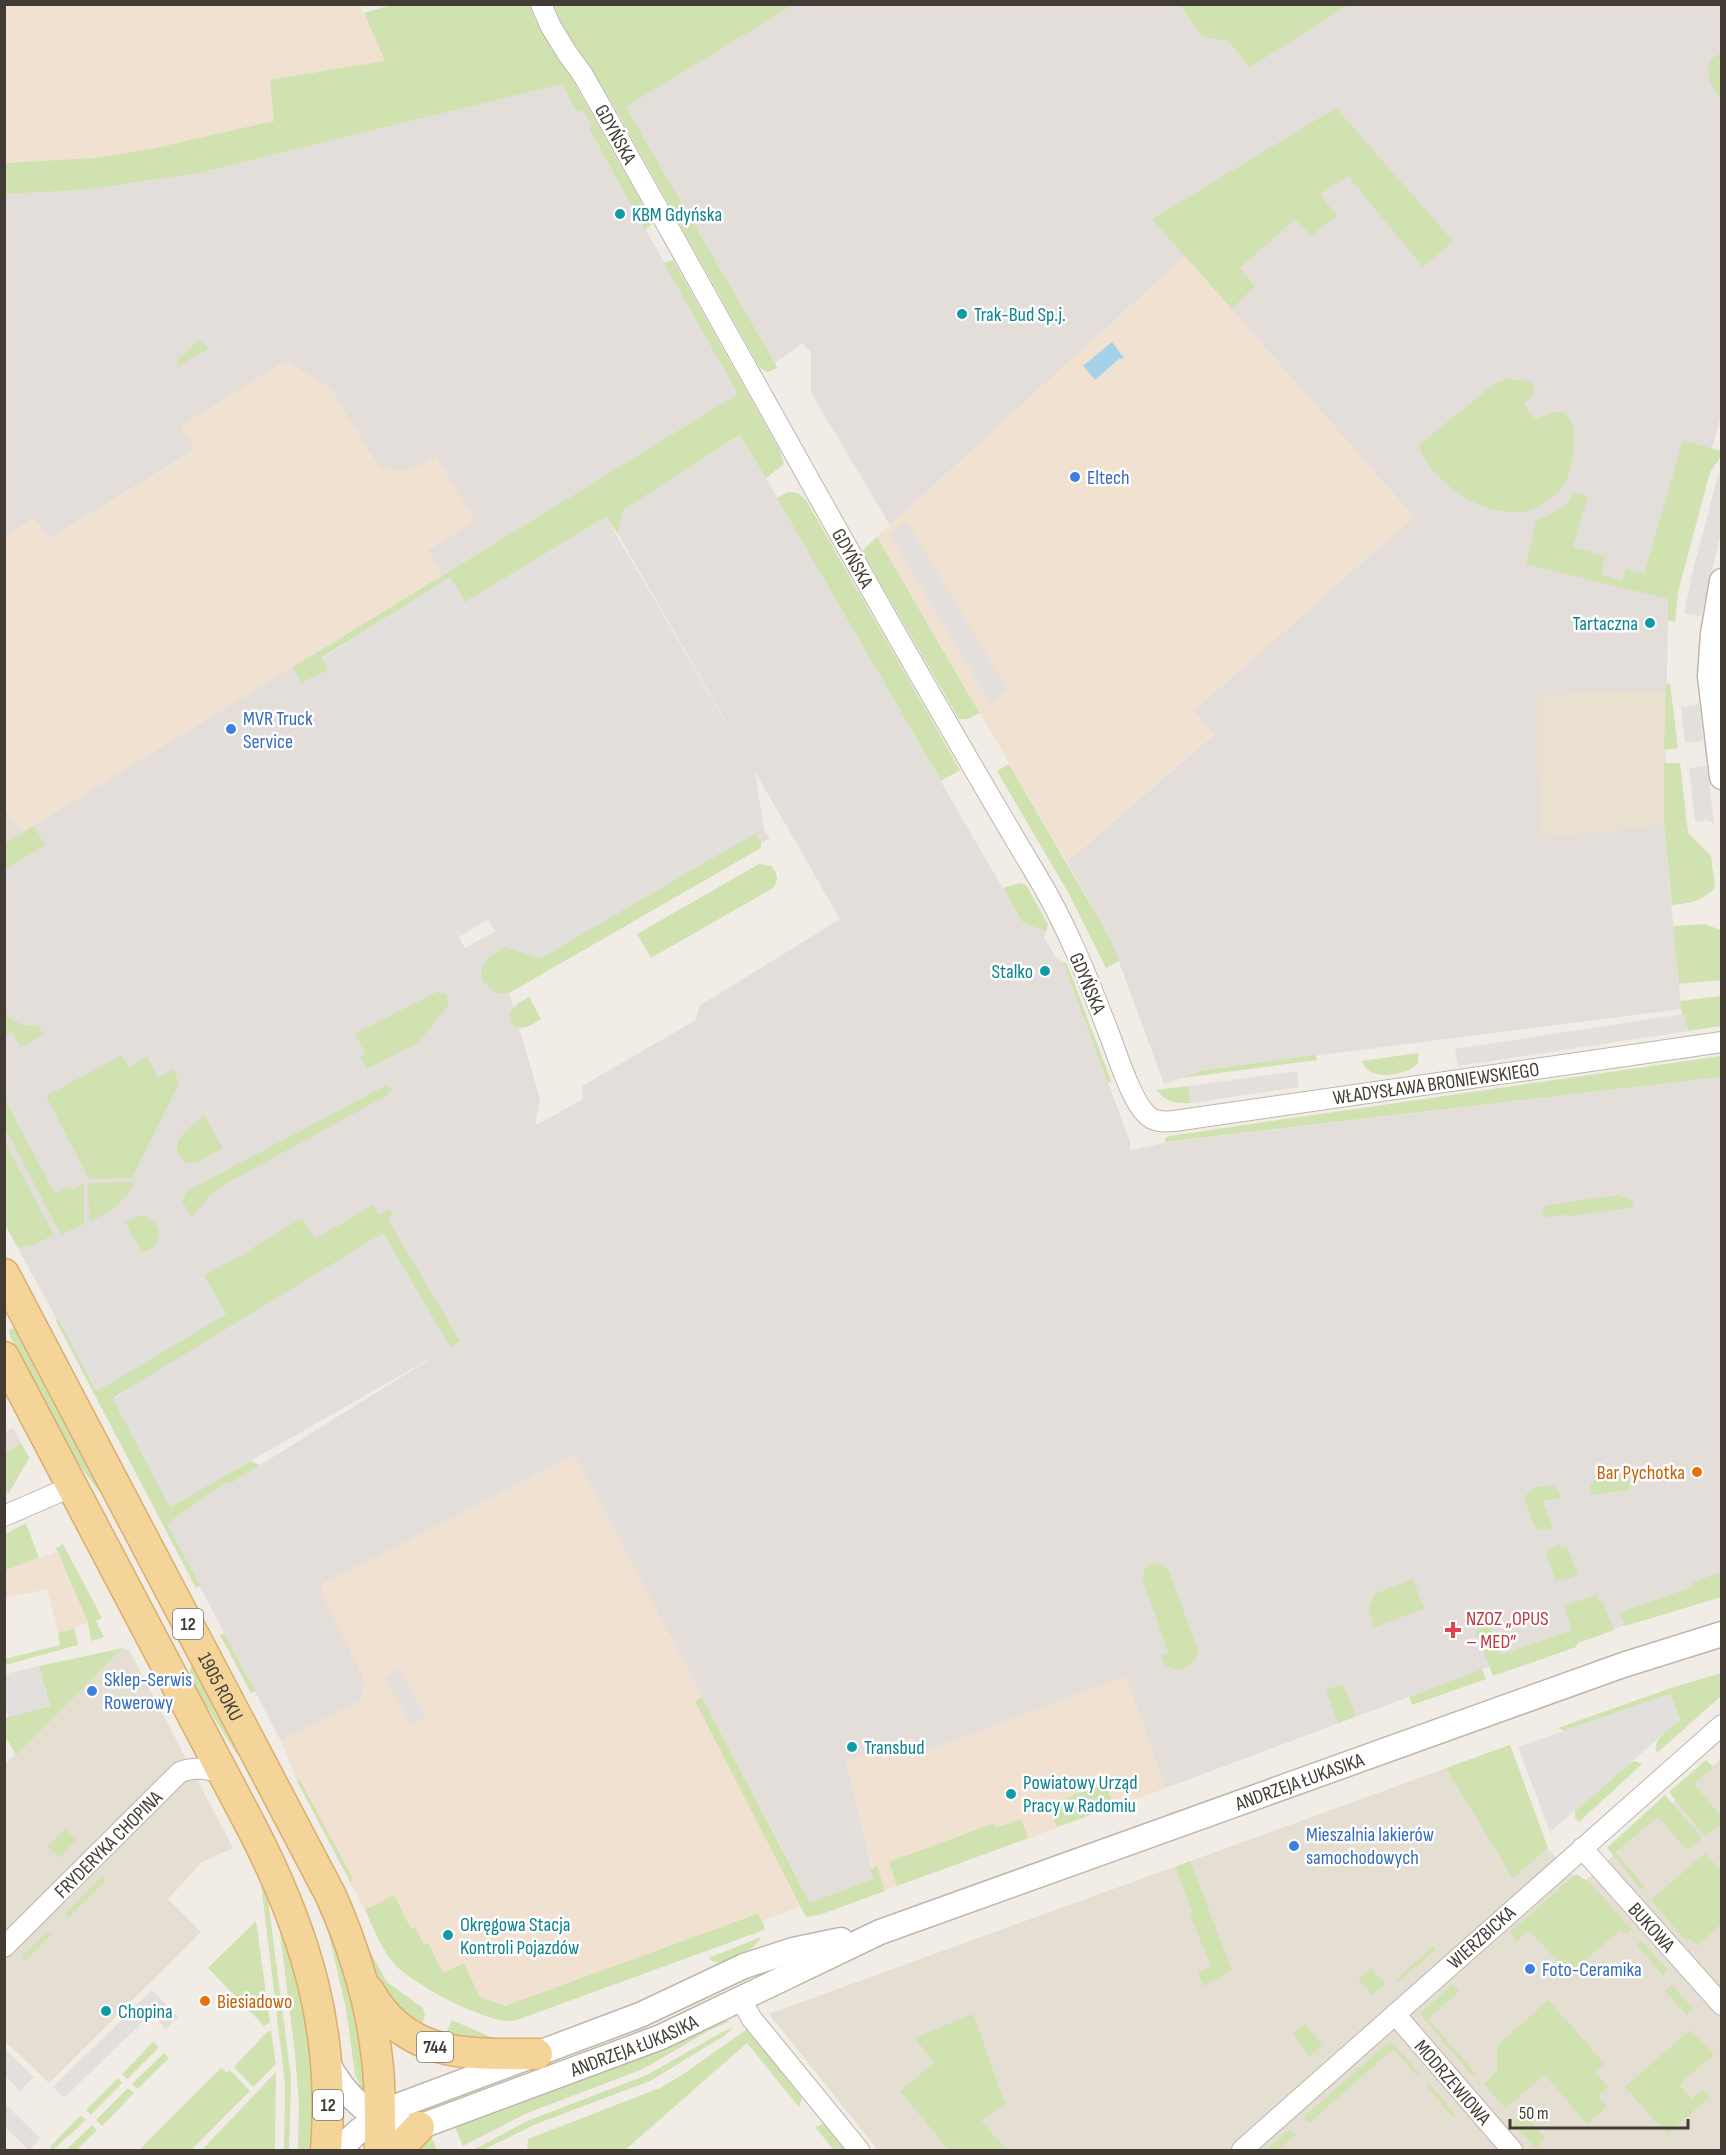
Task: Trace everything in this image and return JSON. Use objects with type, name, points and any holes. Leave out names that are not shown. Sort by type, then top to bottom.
[{"type":"main road","name":"1905 ROKU","points":[[4,1274],[319,1869],[346,1929],[362,1978],[377,2057],[380,2151]]},
{"type":"main road","name":"1905 ROKU","points":[[4,1357],[224,1773],[266,1855],[296,1921],[318,2002],[326,2060],[328,2111],[326,2151]]},
{"type":"main road","name":"744","points":[[362,1978],[385,2015],[408,2034],[431,2046],[448,2051],[537,2054]]},
{"type":"main road","name":"744","points":[[397,2151],[419,2127]]},
{"type":"street","name":"GDYŃSKA","points":[[541,4],[550,25],[583,75],[948,727],[1044,887],[1089,983],[1138,1103],[1151,1119]]},
{"type":"street","points":[[1722,581],[1713,634],[1710,676],[1722,777]]},
{"type":"street","name":"WŁADYSŁAWA BRONIEWSKIEGO","points":[[1151,1119],[1162,1122],[1174,1121],[1722,1042]]},
{"type":"street","points":[[4,1516],[73,1486]]},
{"type":"street","name":"ANDRZEJA ŁUKASIKA","points":[[326,2060],[345,2091],[359,2104],[400,2127],[419,2127],[628,2050],[741,2000],[880,1932],[1623,1665],[1722,1634]]},
{"type":"street","name":"WIERZBICKA","points":[[1242,2151],[1722,1725]]},
{"type":"street","name":"FRYDERYKA CHOPINA","points":[[4,1947],[180,1772],[198,1747],[199,1728]]},
{"type":"street","points":[[180,1772],[192,1768],[224,1773]]},
{"type":"street","name":"BUKOWA","points":[[1582,1848],[1722,2005]]},
{"type":"street","name":"ANDRZEJA ŁUKASIKA","points":[[380,2117],[395,2107],[640,2015],[744,1966],[794,1950],[880,1932]]},
{"type":"street","points":[[741,2000],[752,2019],[859,2151]]},
{"type":"street","name":"MODRZEWIOWA","points":[[1395,2014],[1512,2151]]},
{"type":"street","name":"744","points":[[338,2151],[360,2130],[380,2117]]},
{"type":"shaded area","points":[[5,5],[360,5],[386,61],[270,80],[275,121],[151,149],[93,158],[5,163]]},
{"type":"shaded area","points":[[793,5],[1180,5],[1202,37],[1229,41],[1249,68],[1349,5],[1721,5],[1721,416],[1669,600],[1668,620],[1664,825],[1681,1009],[1204,1070],[1164,1084],[1111,940],[1067,862],[1214,734],[1194,711],[1414,517],[1185,256],[890,525],[811,393],[811,352],[802,343],[775,363],[626,107]]},
{"type":"shaded area","points":[[562,84],[576,111],[583,110],[592,125],[589,130],[739,394],[442,575],[428,550],[475,521],[436,456],[412,470],[380,469],[330,387],[285,361],[181,426],[195,450],[48,539],[34,518],[5,536],[5,194],[85,190],[199,173]]},
{"type":"shaded area","points":[[405,178],[423,186],[437,212],[434,219],[216,352],[212,345],[209,348],[199,340],[208,329],[211,309],[222,290],[242,268]]},
{"type":"shaded area","name":"Eltech","points":[[1185,256],[1414,517],[1195,711],[1214,733],[1067,862],[877,537]]},
{"type":"shaded area","points":[[285,361],[330,387],[412,470],[436,456],[476,521],[428,550],[442,575],[22,833],[5,805],[5,536],[34,518],[48,539],[195,451],[181,426]]},
{"type":"shaded area","points":[[741,435],[1022,922],[1046,932],[1044,937],[1056,958],[1063,962],[1130,1142],[1130,1150],[1170,1142],[1721,1077],[1721,1597],[1623,1626],[1577,1643],[1574,1635],[1166,1788],[1126,1676],[919,1754],[912,1738],[846,1761],[874,1879],[811,1903],[575,1455],[324,1583],[320,1591],[365,1681],[360,1701],[281,1741],[167,1524],[223,1484],[233,1482],[459,1341],[98,1394],[5,1225],[5,843],[320,650],[322,658],[379,763],[379,798],[465,948],[738,796],[770,838],[509,993],[540,1099],[535,1126],[583,1099],[582,1086],[696,1020],[699,1006],[840,919],[618,534],[623,510]]},
{"type":"shaded area","points":[[1718,474],[1721,475],[1721,533],[1701,616],[1684,613],[1692,575]]},
{"type":"shaded area","points":[[606,517],[755,772],[764,828],[541,958],[505,947],[488,919],[459,937],[379,798],[379,763],[322,658],[450,577],[465,602]]},
{"type":"shaded area","points":[[906,520],[1007,689],[992,706],[890,535]]},
{"type":"shaded area","points":[[1594,691],[1666,693],[1664,825],[1539,839],[1537,695]]},
{"type":"shaded area","points":[[1699,702],[1703,741],[1685,743],[1681,707],[1695,705]]},
{"type":"shaded area","points":[[1707,766],[1714,823],[1707,820],[1695,822],[1689,768]]},
{"type":"shaded area","points":[[4,805],[22,833],[4,844]]},
{"type":"shaded area","points":[[1684,1014],[1688,1031],[1458,1066],[1455,1049]]},
{"type":"shaded area","points":[[1297,1071],[1299,1087],[1191,1103],[1188,1086]]},
{"type":"shaded area","points":[[1460,1201],[1496,1483],[1484,1480],[1476,1485],[1475,1504],[1482,1510],[1333,1560],[1304,1480],[1316,1481],[1323,1477],[1332,1464],[1332,1456],[1323,1443],[1315,1439],[1307,1439],[1294,1447],[1234,1279],[1243,1263],[1257,1255],[1415,1211]]},
{"type":"shaded area","points":[[1661,1202],[1665,1236],[1640,1239],[1635,1206]]},
{"type":"shaded area","points":[[383,1233],[450,1347],[170,1507],[113,1399]]},
{"type":"shaded area","points":[[204,1276],[226,1314],[97,1391],[60,1322],[64,1317],[138,1315]]},
{"type":"shaded area","points":[[13,1428],[29,1458],[5,1496],[5,1432]]},
{"type":"shaded area","points":[[1007,1431],[1080,1633],[1015,1656],[943,1454]]},
{"type":"shaded area","points":[[575,1455],[811,1903],[517,2010],[479,1996],[443,1974],[428,1944],[424,1945],[411,1929],[394,1896],[365,1910],[297,1781],[281,1741],[360,1701],[365,1681],[319,1591],[324,1583]]},
{"type":"shaded area","points":[[1625,1456],[1628,1474],[1594,1479],[1591,1461]]},
{"type":"shaded area","points":[[57,1552],[88,1623],[58,1633],[47,1589],[5,1598],[4,1570]]},
{"type":"shaded area","points":[[1542,1554],[1553,1583],[1484,1609],[1473,1580]]},
{"type":"shaded area","points":[[123,1648],[129,1650],[233,1848],[202,1862],[168,1899],[201,1932],[49,2083],[5,2041],[4,1765]]},
{"type":"shaded area","points":[[39,1666],[50,1706],[8,1717],[5,1702],[5,1674]]},
{"type":"shaded area","points":[[399,1668],[426,1717],[411,1726],[385,1677]]},
{"type":"shaded area","name":"Powiatowy Urząd Pracy w Radomiu","points":[[1127,1675],[1166,1788],[878,1893],[846,1761],[913,1737],[919,1754]]},
{"type":"shaded area","points":[[1670,1694],[1680,1720],[1550,1832],[1518,1747]]},
{"type":"shaded area","points":[[1510,1745],[1547,1848],[1582,1884],[1721,1759],[1721,2150],[878,2150],[769,2014]]},
{"type":"shaded area","points":[[152,1990],[178,2017],[166,2029],[151,2014],[64,2098],[53,2087]]},
{"type":"shaded area","points":[[4,2048],[34,2077],[20,2091],[5,2076]]},
{"type":"shaded area","points":[[4,2103],[40,2138],[29,2150],[5,2127]]},
{"type":"green space","points":[[529,4],[536,21],[572,79],[653,223],[645,230],[589,129],[592,125],[583,110],[576,112],[562,84],[199,173],[85,190],[5,194],[5,163],[93,158],[151,149],[274,121],[270,80],[385,61],[364,13],[391,5]]},
{"type":"green space","points":[[553,5],[793,5],[626,107],[777,368],[768,372],[760,368],[614,106],[561,23]]},
{"type":"green space","points":[[1180,5],[1349,5],[1249,68],[1229,41],[1202,37]]},
{"type":"green space","points":[[1721,53],[1721,98],[1712,85],[1708,70],[1711,59]]},
{"type":"green space","points":[[1336,108],[1453,241],[1423,267],[1348,176],[1320,194],[1337,216],[1311,236],[1295,219],[1240,268],[1255,286],[1232,309],[1152,219]]},
{"type":"green space","points":[[673,260],[780,451],[784,464],[766,478],[740,435],[623,510],[618,534],[606,517],[464,603],[450,578],[322,657],[328,670],[301,683],[293,667],[738,394],[664,263]]},
{"type":"green space","points":[[199,340],[209,348],[177,367],[178,359]]},
{"type":"green space","points":[[1506,379],[1529,381],[1533,385],[1534,394],[1524,404],[1535,419],[1561,412],[1568,416],[1574,433],[1571,467],[1564,485],[1539,506],[1517,512],[1500,511],[1482,506],[1452,489],[1426,461],[1419,445],[1494,384]]},
{"type":"green space","points":[[1683,440],[1721,451],[1722,455],[1710,472],[1678,592],[1675,622],[1668,620],[1668,599],[1526,564],[1536,521],[1563,508],[1575,492],[1588,496],[1573,547],[1605,556],[1601,574],[1622,581],[1626,569],[1644,574]]},
{"type":"green space","points":[[788,492],[798,493],[806,500],[960,770],[941,781],[777,498]]},
{"type":"green space","points":[[877,537],[980,713],[967,719],[959,719],[863,553],[863,550]]},
{"type":"green space","points":[[1670,683],[1678,748],[1664,750],[1666,684]]},
{"type":"green space","points":[[1664,763],[1680,763],[1688,833],[1711,856],[1715,888],[1695,901],[1672,905],[1664,825]]},
{"type":"green space","points":[[1009,764],[1111,940],[1119,961],[1106,968],[1069,894],[997,771]]},
{"type":"green space","points":[[34,826],[45,845],[5,870],[5,844]]},
{"type":"green space","points":[[764,828],[754,836],[761,841],[761,848],[509,993],[496,993],[482,981],[481,974],[486,960],[505,947],[541,958]]},
{"type":"green space","points":[[759,864],[771,866],[775,871],[777,879],[773,888],[651,958],[637,934]]},
{"type":"green space","points":[[1019,883],[1026,885],[1048,924],[1046,932],[1022,922],[1003,888]]},
{"type":"green space","points":[[1705,924],[1720,930],[1721,980],[1679,984],[1673,926]]},
{"type":"green space","points":[[1063,962],[1067,964],[1111,1081],[1108,1083]]},
{"type":"green space","points":[[437,992],[446,994],[449,1004],[418,1043],[367,1069],[360,1057],[365,1053],[355,1034]]},
{"type":"green space","points":[[1721,996],[1721,1026],[1688,1031],[1680,1001]]},
{"type":"green space","points":[[529,997],[541,1019],[526,1027],[515,1026],[511,1023],[509,1013],[517,1004]]},
{"type":"green space","points":[[4,1011],[19,1023],[29,1026],[38,1025],[44,1035],[20,1047],[12,1032],[5,1036]]},
{"type":"green space","points":[[1418,1053],[1418,1063],[1414,1067],[1396,1074],[1376,1074],[1368,1070],[1362,1061]]},
{"type":"green space","points":[[122,1055],[129,1067],[147,1057],[158,1078],[174,1069],[179,1084],[132,1178],[89,1179],[46,1096]]},
{"type":"green space","points":[[1316,1055],[1317,1060],[1181,1078],[1204,1070]]},
{"type":"green space","points":[[1721,1056],[1721,1077],[1165,1142],[1165,1138],[1169,1136]]},
{"type":"green space","points":[[387,1085],[392,1089],[387,1095],[215,1190],[192,1217],[182,1201],[187,1191]]},
{"type":"green space","points":[[1188,1086],[1191,1103],[1172,1101],[1157,1090]]},
{"type":"green space","points":[[4,1098],[55,1194],[70,1186],[73,1190],[84,1184],[84,1224],[61,1235],[5,1128]]},
{"type":"green space","points":[[204,1115],[223,1148],[198,1162],[184,1163],[177,1150],[179,1140]]},
{"type":"green space","points":[[4,1140],[54,1235],[33,1245],[18,1248],[5,1223]]},
{"type":"green space","points":[[135,1182],[116,1206],[89,1222],[88,1183]]},
{"type":"green space","points":[[1618,1195],[1631,1200],[1634,1207],[1542,1218],[1547,1205]]},
{"type":"green space","points":[[373,1205],[379,1215],[390,1209],[393,1213],[388,1220],[460,1341],[450,1347],[383,1233],[113,1398],[170,1507],[250,1461],[260,1465],[233,1482],[223,1484],[167,1524],[200,1586],[196,1588],[56,1321],[58,1318],[96,1391],[226,1314],[204,1276],[235,1258],[245,1255],[255,1246],[302,1218],[315,1239]]},
{"type":"green space","points":[[143,1215],[155,1223],[159,1237],[153,1247],[142,1253],[125,1222]]},
{"type":"green space","points":[[16,1328],[102,1488],[101,1491],[74,1457],[43,1402],[9,1333],[10,1329]]},
{"type":"green space","points":[[22,1444],[29,1458],[9,1493],[5,1483],[5,1453]]},
{"type":"green space","points":[[1628,1474],[1630,1490],[1590,1495],[1590,1487],[1594,1480]]},
{"type":"green space","points":[[1552,1485],[1556,1487],[1561,1498],[1542,1501],[1553,1528],[1540,1530],[1534,1526],[1524,1497],[1533,1488]]},
{"type":"green space","points":[[26,1523],[39,1558],[5,1570],[5,1534]]},
{"type":"green space","points":[[63,1544],[102,1618],[96,1621],[104,1637],[91,1641],[88,1623],[56,1548]]},
{"type":"green space","points":[[1559,1544],[1561,1548],[1568,1549],[1578,1575],[1556,1582],[1547,1551]]},
{"type":"green space","points":[[1153,1563],[1164,1565],[1169,1571],[1198,1650],[1192,1663],[1178,1670],[1165,1666],[1161,1656],[1168,1652],[1143,1581],[1144,1569]]},
{"type":"green space","points":[[1721,1572],[1721,1597],[1625,1626],[1620,1612],[1693,1587],[1693,1582]]},
{"type":"green space","points":[[1413,1579],[1424,1609],[1374,1627],[1368,1610],[1374,1594]]},
{"type":"green space","points":[[1596,1595],[1604,1605],[1614,1630],[1578,1643],[1576,1647],[1493,1676],[1476,1632],[1487,1617],[1501,1655],[1572,1630],[1564,1606]]},
{"type":"green space","points":[[74,1628],[78,1645],[5,1665],[5,1659],[60,1645],[58,1633]]},
{"type":"green space","points":[[224,1633],[255,1691],[251,1693],[220,1635]]},
{"type":"green space","points":[[123,1648],[16,1755],[5,1736],[5,1718],[50,1706],[39,1666]]},
{"type":"green space","points":[[192,1660],[241,1751],[236,1753],[194,1686],[190,1673]]},
{"type":"green space","points":[[1482,1669],[1486,1679],[1412,1705],[1409,1697]]},
{"type":"green space","points":[[1721,1673],[1721,1696],[1657,1753],[1659,1739],[1680,1720],[1670,1694],[1564,1731],[1558,1728],[1668,1689]]},
{"type":"green space","points":[[1340,1685],[1344,1687],[1356,1716],[1338,1723],[1326,1690]]},
{"type":"green space","points":[[702,1697],[810,1903],[873,1879],[871,1869],[877,1866],[885,1891],[822,1914],[806,1917],[695,1701]]},
{"type":"green space","points":[[1510,1745],[1548,1848],[1513,1878],[1446,1768]]},
{"type":"green space","points":[[1706,1760],[1713,1767],[1694,1784],[1721,1817],[1722,1822],[1705,1836],[1669,1792]]},
{"type":"green space","points":[[1635,1761],[1642,1764],[1579,1822],[1575,1818],[1575,1811]]},
{"type":"green space","points":[[300,1780],[353,1879],[351,1883],[297,1781]]},
{"type":"green space","points":[[1105,1784],[1114,1806],[1057,1827],[1049,1804]]},
{"type":"green space","points":[[1665,1795],[1702,1838],[1687,1850],[1658,1816],[1616,1853],[1645,1887],[1642,1890],[1607,1848]]},
{"type":"green space","points":[[1021,1819],[1028,1838],[897,1886],[889,1862],[995,1823],[996,1828]]},
{"type":"green space","points":[[66,1829],[76,1840],[59,1858],[48,1846]]},
{"type":"green space","points":[[1705,1853],[1721,1871],[1721,1924],[1697,1946],[1690,1938],[1686,1941],[1651,1900]]},
{"type":"green space","points":[[1190,1861],[1232,1970],[1203,1986],[1198,1972],[1211,1967],[1190,1914],[1192,1912],[1176,1867]]},
{"type":"green space","points":[[1576,1874],[1590,1883],[1631,1929],[1626,1934],[1621,1929],[1569,1974],[1529,1930],[1517,1941],[1510,1932]]},
{"type":"green space","points":[[102,1876],[106,1880],[68,1918],[65,1914]]},
{"type":"green space","points":[[266,1883],[291,2078],[289,2150],[284,2150],[285,2087],[261,1884]]},
{"type":"green space","points":[[394,1895],[411,1929],[415,1927],[424,1945],[428,1943],[443,1973],[464,1963],[479,1996],[505,2006],[757,1914],[764,1924],[764,1930],[514,2021],[502,2020],[453,2002],[420,1984],[397,1967],[383,1947],[365,1910]]},
{"type":"green space","points":[[278,1916],[296,1975],[307,2032],[312,2089],[311,2150],[298,2149],[299,2104],[295,2054]]},
{"type":"green space","points":[[256,1921],[270,2022],[264,2026],[208,1968]]},
{"type":"green space","points":[[328,1931],[331,1931],[340,1955],[358,2024],[366,2093],[364,2094],[355,2074],[346,2009]]},
{"type":"green space","points":[[47,1932],[51,1935],[25,1961],[21,1957]]},
{"type":"green space","points":[[761,1937],[749,1950],[720,1963],[709,1958]]},
{"type":"green space","points":[[1641,1940],[1668,1970],[1663,1975],[1636,1945]]},
{"type":"green space","points":[[364,1941],[387,1982],[423,2008],[425,2016],[420,2029],[398,2009],[384,1990]]},
{"type":"green space","points":[[1433,1946],[1436,1949],[1398,1982],[1396,1980]]},
{"type":"green space","points":[[1371,1968],[1385,1984],[1372,1995],[1358,1979]]},
{"type":"green space","points":[[1453,1984],[1459,1991],[1428,2019],[1476,2074],[1473,2077],[1421,2013]]},
{"type":"green space","points":[[1672,1985],[1693,2009],[1687,2015],[1665,1991]]},
{"type":"green space","points":[[1548,2000],[1605,2064],[1595,2072],[1608,2087],[1598,2096],[1607,2107],[1587,2124],[1545,2075],[1505,2108],[1484,2084],[1497,2071],[1497,2046]]},
{"type":"green space","points":[[973,2014],[1005,2104],[981,2120],[1006,2150],[949,2150],[900,2091],[934,2063],[915,2038]]},
{"type":"green space","points":[[452,2020],[493,2038],[499,2040],[444,2039]]},
{"type":"green space","points":[[722,2021],[730,2021],[643,2069],[525,2114],[463,2146],[455,2127],[647,2056]]},
{"type":"green space","points":[[1305,2024],[1322,2045],[1309,2057],[1293,2034]]},
{"type":"green space","points":[[733,2028],[724,2036],[650,2081],[536,2124],[483,2150],[473,2150],[527,2121],[647,2075]]},
{"type":"green space","points":[[747,2029],[802,2098],[799,2107],[747,2043],[625,2150],[527,2150],[528,2139],[660,2088]]},
{"type":"green space","points":[[1690,2030],[1714,2054],[1680,2086],[1691,2099],[1703,2089],[1710,2097],[1667,2134],[1625,2087]]},
{"type":"green space","points":[[271,2031],[276,2064],[253,2087],[234,2067],[267,2032]]},
{"type":"green space","points":[[153,2042],[159,2047],[127,2079],[122,2074]]},
{"type":"green space","points":[[1393,2043],[1420,2074],[1417,2076],[1393,2049],[1309,2123],[1304,2117],[1384,2046]]},
{"type":"green space","points":[[164,2053],[169,2058],[138,2089],[132,2084]]},
{"type":"green space","points":[[221,2068],[227,2073],[230,2070],[250,2091],[191,2150],[139,2150]]},
{"type":"green space","points":[[276,2072],[275,2150],[202,2150]]},
{"type":"green space","points":[[118,2078],[122,2083],[91,2115],[86,2110]]},
{"type":"green space","points":[[1429,2084],[1456,2115],[1453,2117],[1426,2086]]},
{"type":"green space","points":[[128,2088],[134,2093],[102,2126],[96,2120]]},
{"type":"green space","points":[[1524,2113],[1545,2139],[1538,2145],[1542,2150],[1537,2150],[1513,2123]]},
{"type":"green space","points":[[81,2115],[86,2120],[53,2150],[50,2147]]},
{"type":"green space","points":[[823,2124],[848,2150],[834,2150],[815,2127]]},
{"type":"green space","points":[[92,2125],[97,2130],[77,2150],[66,2150]]},
{"type":"green space","points":[[1290,2129],[1296,2135],[1278,2150],[1266,2150]]},
{"type":"green space","points":[[431,2136],[437,2150],[415,2150]]},
{"type":"water","points":[[1112,342],[1124,358],[1119,359],[1095,380],[1083,366]]},
{"type":"place","name":"KBM Gdyńska","points":[[620,214]]},
{"type":"place","name":"Trak-Bud Sp.j.","points":[[962,314]]},
{"type":"place","name":"Eltech","points":[[1075,477]]},
{"type":"place","name":"Tartaczna","points":[[1650,623]]},
{"type":"place","name":"MVR Truck Service","points":[[231,729]]},
{"type":"place","name":"Stalko","points":[[1045,971]]},
{"type":"place","name":"Bar Pychotka","points":[[1697,1472]]},
{"type":"place","name":"NZOZ „OPUS – MED”","points":[[1453,1630]]},
{"type":"place","name":"Sklep-Serwis Rowerowy","points":[[92,1691]]},
{"type":"place","name":"Transbud","points":[[852,1747]]},
{"type":"place","name":"Powiatowy Urząd Pracy w Radomiu","points":[[1011,1794]]},
{"type":"place","name":"Mieszalnia lakierów samochodowych","points":[[1294,1846]]},
{"type":"place","name":"Okręgowa Stacja Kontroli Pojazdów","points":[[448,1935]]},
{"type":"place","name":"Foto-Ceramika","points":[[1530,1969]]},
{"type":"place","name":"Biesiadowo","points":[[205,2001]]},
{"type":"place","name":"Chopina","points":[[106,2011]]}]
